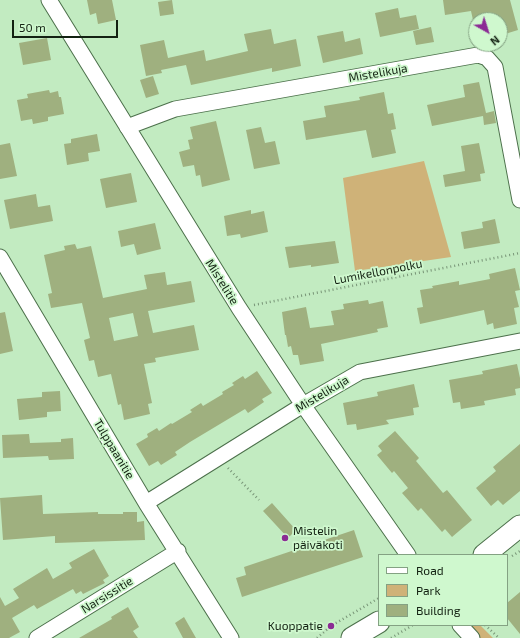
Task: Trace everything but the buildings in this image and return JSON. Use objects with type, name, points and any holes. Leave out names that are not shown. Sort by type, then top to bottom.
[{"type":"main road","points":[[485,554],[520,526]]},
{"type":"main road","points":[[352,638],[378,623]]},
{"type":"street","name":"Mistelitie","points":[[49,0],[239,308],[303,405],[407,554]]},
{"type":"street","name":"Mistelikuja","points":[[127,127],[175,110],[478,55],[487,58],[494,67],[520,200]]},
{"type":"street","name":"Tulppaanitie","points":[[0,257],[146,503],[231,638]]},
{"type":"street","name":"Mistelikuja","points":[[146,503],[303,405],[360,372],[520,340]]},
{"type":"street","name":"Narsissitie","points":[[37,638],[178,552]]},
{"type":"street","points":[[461,626],[472,638]]},
{"type":"path","name":"Lumikellonpolku","points":[[239,308],[520,253]]},
{"type":"path","points":[[218,458],[259,500]]},
{"type":"path","points":[[317,638],[331,626],[378,599]]},
{"type":"path","points":[[391,638],[411,626]]},
{"type":"path","points":[[486,626],[499,638]]},
{"type":"green space","points":[[424,161],[451,257],[355,271],[343,178]]},
{"type":"green space","points":[[469,626],[481,626],[493,638],[480,638]]},
{"type":"place","name":"Mistelin päiväkoti","points":[[285,538]]},
{"type":"place","name":"Kuoppatie","points":[[331,626]]}]
